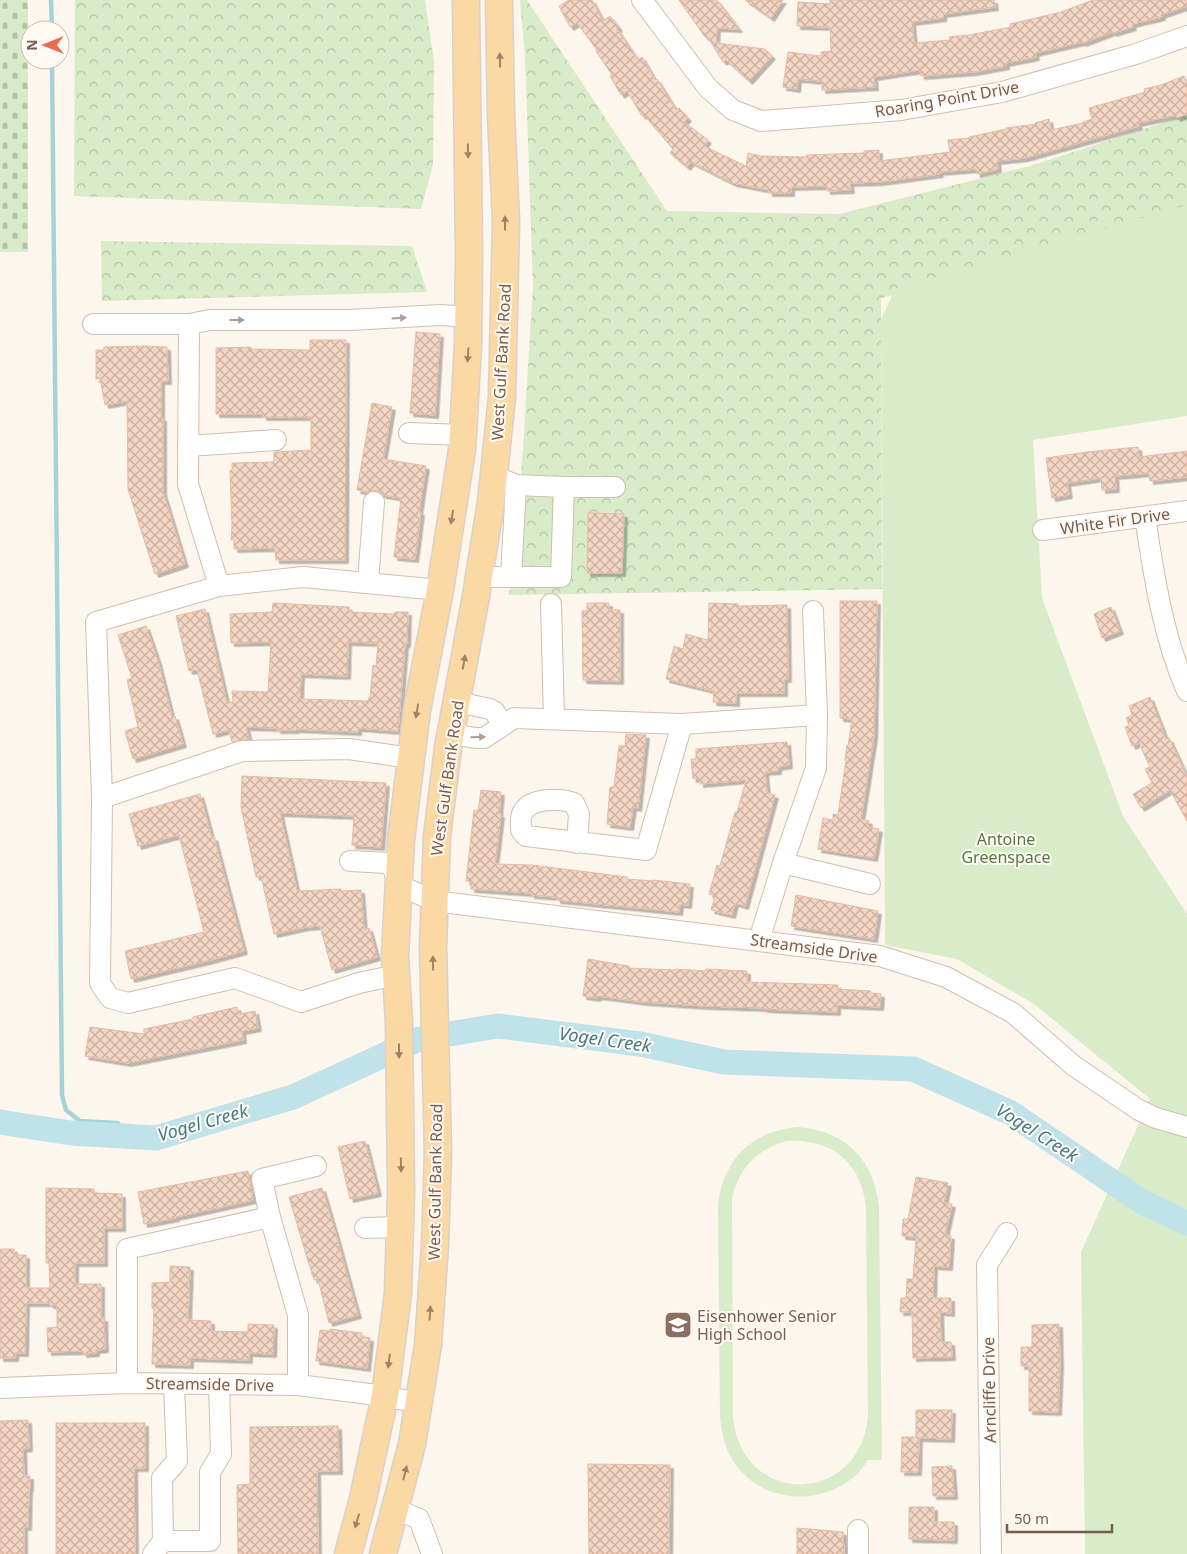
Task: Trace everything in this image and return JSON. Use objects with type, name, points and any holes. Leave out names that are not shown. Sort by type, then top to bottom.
[{"type":"main road","name":"West Gulf Bank Road","points":[[348,1554],[362,1503],[385,1396],[398,1293],[401,1192],[399,1022],[396,956],[401,840],[417,710],[440,590],[462,450],[469,317],[466,0]]},
{"type":"main road","name":"West Gulf Bank Road","points":[[383,1554],[412,1444],[428,1345],[434,1263],[438,1153],[434,1011],[434,901],[437,836],[451,734],[477,586],[505,481],[502,397],[506,221],[501,115],[500,0]]},
{"type":"main road","points":[[469,254],[505,252]]},
{"type":"main road","points":[[440,590],[477,586]]},
{"type":"main road","points":[[400,1133],[438,1134]]},
{"type":"street","name":"Roaring Point Drive","points":[[642,0],[708,88],[733,110],[761,121],[901,110],[1002,92],[1136,54],[1187,36]]},
{"type":"street","points":[[93,324],[189,324],[210,320],[349,320],[441,315],[469,317]]},
{"type":"street","points":[[189,324],[188,484],[219,586]]},
{"type":"street","points":[[409,433],[463,435]]},
{"type":"street","points":[[188,446],[276,440]]},
{"type":"street","points":[[511,577],[505,481],[564,486],[615,487]]},
{"type":"street","points":[[477,586],[511,577],[561,577],[564,486]]},
{"type":"street","points":[[368,582],[374,502]]},
{"type":"street","name":"White Fir Drive","points":[[1043,530],[1187,511]]},
{"type":"street","points":[[1145,517],[1161,612],[1171,650],[1187,691]]},
{"type":"street","points":[[396,975],[359,983],[301,1002],[235,978],[128,1003],[110,998],[100,983],[102,798],[96,622],[219,586],[303,577],[440,590]]},
{"type":"street","points":[[552,604],[554,719]]},
{"type":"street","points":[[760,940],[783,864],[816,768],[817,715],[813,611]]},
{"type":"street","points":[[457,702],[490,709],[495,712],[502,725]]},
{"type":"street","points":[[451,734],[484,738],[514,718],[682,724],[817,715]]},
{"type":"street","points":[[577,843],[646,850],[682,724]]},
{"type":"street","points":[[102,798],[242,752],[349,749],[410,758]]},
{"type":"street","points":[[350,861],[387,864],[393,868],[399,885]]},
{"type":"street","points":[[783,864],[870,884]]},
{"type":"street","name":"Streamside Drive","points":[[399,885],[434,901],[880,956],[946,977],[1013,1013],[1074,1066],[1139,1110],[1156,1118],[1187,1127]]},
{"type":"street","points":[[298,1385],[298,1315],[270,1217],[262,1179],[316,1166]]},
{"type":"street","points":[[126,1383],[127,1249],[270,1217]]},
{"type":"street","points":[[365,1228],[400,1227]]},
{"type":"street","name":"Arncliffe Drive","points":[[991,1554],[987,1265],[1007,1233]]},
{"type":"street","name":"Streamside Drive","points":[[0,1388],[126,1383],[298,1385],[385,1396],[418,1403]]},
{"type":"street","points":[[174,1384],[178,1461],[162,1478],[158,1548],[210,1541],[210,1472],[221,1454],[219,1384]]},
{"type":"street","points":[[396,1509],[419,1519],[432,1554]]},
{"type":"street","points":[[858,1530],[858,1554]]},
{"type":"green space","points":[[0,0],[28,0],[28,20],[20,20],[20,70],[28,70],[28,252],[0,252]]},
{"type":"green space","points":[[75,0],[425,0],[434,61],[433,165],[421,209],[74,196]]},
{"type":"green space","points":[[520,0],[527,0],[667,211],[839,214],[1030,166],[1187,115],[1187,236],[1106,246],[881,298],[882,589],[508,595],[515,576],[533,285],[525,57]]},
{"type":"green space","name":"Antoine Greenspace","points":[[1187,205],[1187,416],[1033,440],[1042,598],[1123,816],[1187,914],[1187,1554],[1085,1554],[1081,1252],[1150,1099],[1034,1004],[957,959],[885,945],[881,320],[895,289]]},
{"type":"green space","points":[[101,241],[412,246],[427,292],[102,301]]},
{"type":"green space","points":[[798,1127],[815,1130],[844,1142],[864,1162],[876,1191],[879,1208],[882,1460],[868,1460],[855,1476],[839,1487],[822,1494],[803,1496],[783,1495],[765,1489],[749,1479],[735,1464],[726,1447],[720,1417],[718,1209],[720,1192],[725,1176],[741,1152],[753,1142],[781,1130]],"holes":[[[787,1141],[803,1141],[818,1144],[842,1156],[851,1166],[863,1192],[866,1208],[868,1416],[860,1446],[845,1467],[824,1480],[800,1484],[777,1480],[756,1468],[741,1447],[733,1417],[732,1198],[739,1178],[751,1161],[758,1155]]]},
{"type":"building","points":[[569,0],[592,0],[603,21],[610,16],[638,60],[642,57],[676,110],[679,108],[688,118],[684,122],[708,140],[704,146],[746,166],[748,153],[761,156],[806,157],[806,155],[864,153],[864,151],[879,150],[879,161],[950,152],[948,140],[969,138],[1006,128],[1036,124],[1049,119],[1051,130],[1083,123],[1092,119],[1089,108],[1145,92],[1144,89],[1184,76],[1187,84],[1187,114],[1177,118],[1176,115],[1138,123],[1139,126],[1025,158],[997,161],[998,169],[977,174],[976,169],[939,172],[940,174],[880,182],[850,183],[851,190],[827,191],[827,186],[791,187],[791,193],[769,193],[769,190],[733,183],[691,162],[687,167],[670,153],[673,149],[644,115],[642,116],[627,91],[621,95],[597,50],[577,23],[570,27],[559,6]]},
{"type":"building","points":[[679,0],[717,0],[739,29],[717,28],[716,43],[765,49],[772,56],[749,81],[726,60],[723,62],[707,36],[705,37]]},
{"type":"building","points":[[745,0],[783,0],[771,18]]},
{"type":"building","points":[[830,0],[994,0],[995,7],[943,14],[943,18],[912,22],[914,43],[950,40],[949,37],[1011,27],[1010,24],[1061,12],[1093,0],[1187,0],[1187,6],[1161,15],[1162,17],[1132,24],[1133,27],[1112,32],[1083,43],[1035,53],[1036,57],[1006,63],[1006,66],[974,72],[921,76],[920,70],[874,77],[875,87],[822,90],[822,81],[798,79],[797,89],[783,87],[788,52],[821,56],[821,52],[831,51],[830,27],[797,26],[798,2],[830,4]]},
{"type":"building","points":[[416,332],[440,334],[435,415],[410,413]]},
{"type":"building","points":[[310,340],[346,340],[345,560],[276,560],[275,548],[234,549],[234,540],[231,540],[230,470],[232,470],[232,463],[274,462],[274,452],[311,450],[311,417],[263,417],[263,414],[216,414],[216,348],[251,347],[251,349],[310,350]]},
{"type":"building","points":[[104,347],[167,347],[168,381],[161,381],[163,492],[185,564],[155,574],[128,489],[127,401],[105,405],[100,378],[96,379],[96,350],[104,350]]},
{"type":"building","points":[[372,403],[392,407],[383,459],[426,466],[419,512],[421,512],[415,559],[394,557],[401,498],[383,495],[375,490],[368,492],[357,490]]},
{"type":"building","points":[[1138,447],[1139,457],[1187,451],[1187,477],[1150,481],[1149,473],[1115,476],[1116,489],[1102,490],[1101,478],[1067,483],[1069,495],[1052,498],[1046,458]]},
{"type":"building","points":[[588,513],[624,514],[622,573],[587,573]]},
{"type":"building","points":[[840,601],[877,601],[874,736],[861,819],[869,821],[868,827],[879,829],[874,858],[818,849],[823,818],[833,820],[833,814],[838,815],[852,719],[840,718]]},
{"type":"building","points":[[273,603],[349,607],[349,612],[394,614],[395,612],[408,612],[407,644],[405,644],[398,731],[358,728],[358,732],[277,730],[278,728],[246,727],[249,739],[232,742],[229,730],[213,734],[197,670],[189,671],[176,616],[205,609],[227,703],[233,702],[232,691],[268,692],[271,642],[231,643],[230,614],[272,612]],"holes":[[[348,642],[378,643],[376,666],[373,665],[368,701],[300,699],[301,674],[347,676]]]},
{"type":"building","points":[[587,603],[609,603],[609,610],[620,610],[620,681],[583,680],[582,611],[587,611]]},
{"type":"building","points":[[709,603],[738,604],[738,606],[787,605],[788,679],[784,679],[784,693],[736,693],[736,703],[713,702],[714,691],[666,679],[674,646],[683,649],[686,634],[708,640]]},
{"type":"building","points":[[1111,607],[1120,631],[1102,638],[1094,614]]},
{"type":"building","points":[[146,626],[158,661],[172,717],[175,716],[183,744],[133,759],[125,731],[138,727],[127,680],[132,678],[118,635]]},
{"type":"building","points":[[1150,697],[1166,739],[1169,738],[1187,777],[1187,821],[1170,790],[1141,808],[1133,794],[1152,783],[1145,769],[1150,767],[1139,743],[1132,746],[1125,727],[1129,725],[1126,718],[1132,715],[1129,706]]},
{"type":"building","points":[[626,734],[646,735],[638,808],[633,807],[630,827],[607,824],[610,787],[614,787],[619,746],[625,746]]},
{"type":"building","points":[[787,742],[789,765],[778,767],[778,771],[765,772],[767,793],[775,795],[745,906],[735,903],[732,915],[711,910],[715,896],[709,894],[717,865],[720,866],[746,780],[700,784],[700,778],[693,779],[691,759],[696,759],[696,749]]},
{"type":"building","points":[[242,776],[386,783],[381,847],[352,845],[354,816],[280,813],[297,891],[361,890],[364,930],[369,928],[377,957],[332,970],[320,926],[274,934],[261,876],[256,877],[241,807]]},
{"type":"building","points":[[481,790],[501,792],[499,814],[501,814],[495,864],[532,865],[627,877],[627,879],[690,884],[688,905],[680,904],[679,912],[557,900],[557,897],[531,895],[531,893],[471,889],[472,882],[466,881],[474,810],[478,811]]},
{"type":"building","points":[[200,794],[212,838],[214,837],[244,951],[131,979],[125,951],[204,932],[179,835],[138,846],[129,814]]},
{"type":"building","points":[[796,895],[878,911],[874,939],[791,926]]},
{"type":"building","points":[[588,959],[629,966],[629,968],[747,971],[747,982],[838,985],[837,989],[871,991],[870,993],[881,994],[880,1007],[837,1005],[837,1012],[705,1006],[583,996]]},
{"type":"building","points":[[237,1007],[239,1014],[255,1011],[258,1028],[242,1031],[243,1040],[128,1063],[85,1056],[90,1027],[144,1034],[144,1029],[193,1019],[193,1017]]},
{"type":"building","points":[[365,1141],[378,1193],[350,1199],[338,1147]]},
{"type":"building","points":[[248,1171],[253,1200],[144,1224],[138,1192]]},
{"type":"building","points":[[916,1177],[948,1183],[944,1203],[952,1204],[945,1235],[951,1236],[949,1267],[934,1266],[933,1298],[951,1298],[951,1313],[940,1312],[941,1342],[951,1342],[952,1357],[913,1358],[912,1312],[900,1312],[901,1298],[906,1298],[907,1279],[913,1279],[916,1237],[902,1236],[903,1219],[908,1219]]},
{"type":"building","points":[[46,1188],[94,1189],[94,1193],[122,1194],[122,1228],[104,1228],[104,1263],[75,1263],[75,1284],[101,1284],[101,1318],[104,1318],[105,1349],[96,1350],[96,1353],[83,1354],[83,1351],[48,1352],[47,1328],[57,1327],[57,1305],[50,1305],[50,1303],[26,1303],[25,1353],[15,1353],[15,1358],[0,1358],[0,1249],[14,1249],[14,1255],[26,1255],[26,1288],[50,1288],[49,1263],[46,1263]]},
{"type":"building","points":[[322,1188],[358,1315],[329,1323],[318,1279],[314,1280],[289,1197]]},
{"type":"building","points":[[170,1266],[190,1267],[188,1320],[211,1321],[211,1331],[248,1332],[248,1324],[274,1325],[273,1354],[249,1353],[249,1360],[190,1358],[190,1365],[152,1364],[154,1308],[152,1308],[152,1283],[170,1282]]},
{"type":"building","points":[[1059,1324],[1058,1412],[1029,1411],[1029,1366],[1021,1366],[1021,1347],[1032,1347],[1032,1325]]},
{"type":"building","points":[[330,1329],[362,1333],[361,1337],[370,1338],[367,1368],[316,1361],[320,1330],[331,1331]]},
{"type":"building","points":[[916,1410],[952,1410],[951,1439],[919,1438],[918,1472],[901,1472],[902,1437],[916,1437]]},
{"type":"building","points":[[28,1420],[29,1448],[23,1449],[24,1476],[30,1476],[28,1527],[24,1527],[24,1554],[0,1554],[0,1421]]},
{"type":"building","points":[[56,1423],[145,1423],[145,1468],[134,1468],[135,1554],[56,1554]]},
{"type":"building","points":[[338,1426],[339,1471],[317,1471],[318,1554],[238,1554],[237,1485],[250,1484],[250,1427]]},
{"type":"building","points":[[588,1464],[670,1465],[669,1554],[589,1554]]},
{"type":"building","points":[[952,1466],[954,1496],[933,1496],[932,1467]]},
{"type":"building","points":[[909,1507],[934,1507],[934,1522],[954,1522],[954,1540],[909,1539]]},
{"type":"building","points":[[797,1528],[843,1532],[844,1554],[797,1554]]},
{"type":"waterway","points":[[51,0],[52,20]]},
{"type":"waterway","points":[[52,70],[62,1095],[66,1110],[80,1121],[117,1123],[133,1137]]},
{"type":"waterway","name":"Vogel Creek","points":[[0,1122],[71,1133],[156,1138],[293,1097],[419,1039],[498,1026],[640,1044],[724,1062],[913,1069],[1011,1113],[1142,1202],[1187,1223]]},
{"type":"place","name":"Eisenhower Senior High School","points":[[678,1325]]}]
